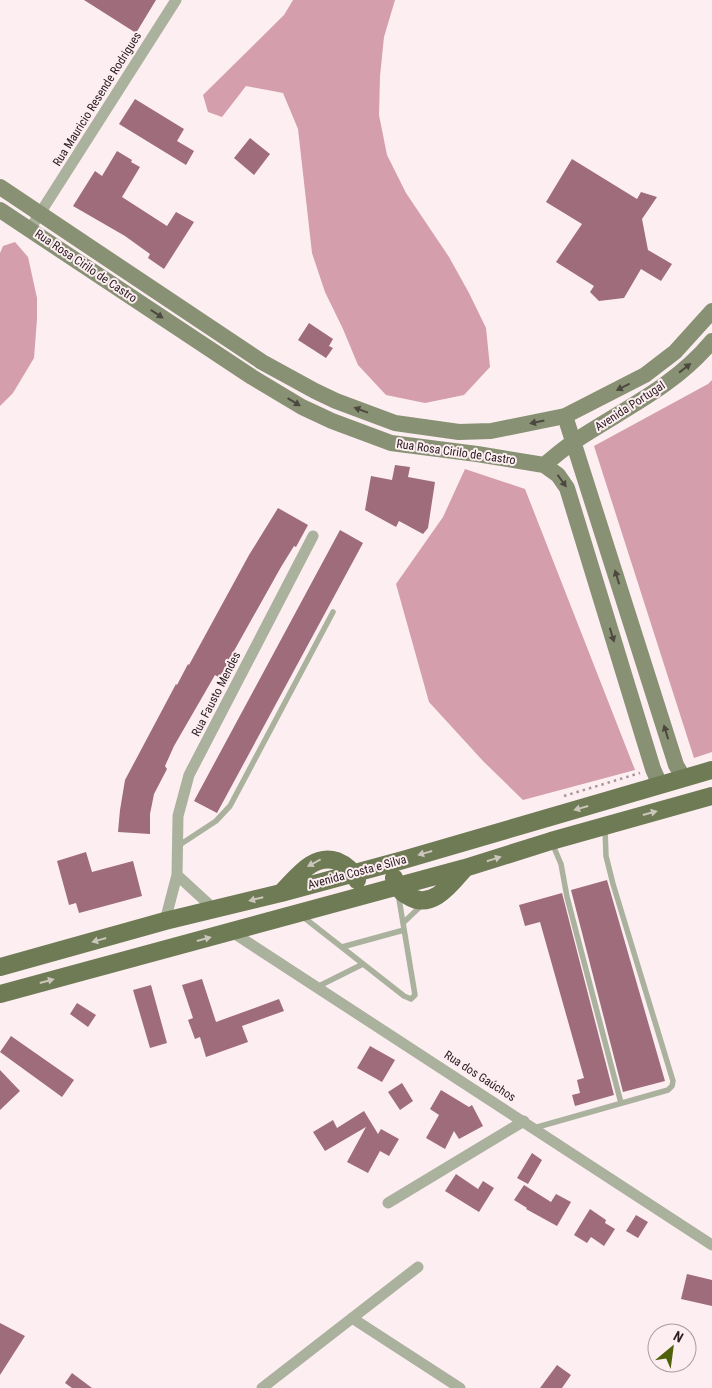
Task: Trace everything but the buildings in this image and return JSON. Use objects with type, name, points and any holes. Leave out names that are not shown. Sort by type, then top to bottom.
[{"type":"main road","name":"Avenida Portugal","points":[[0,187],[262,362],[336,402],[395,423],[459,432],[491,431],[565,416],[645,375],[675,352],[712,311]]},
{"type":"main road","name":"Rua Rosa Cirilo de Castro","points":[[0,210],[252,377],[302,407],[332,421],[391,443],[544,465]]},
{"type":"main road","name":"Avenida Portugal","points":[[544,465],[574,442],[648,397],[699,356],[712,341]]},
{"type":"main road","points":[[252,377],[262,362]]},
{"type":"main road","points":[[565,416],[676,765],[683,777]]},
{"type":"main road","points":[[391,443],[395,423]]},
{"type":"main road","points":[[544,465],[558,475],[567,488],[653,769],[660,784]]},
{"type":"main road","name":"Avenida Costa e Silva","points":[[354,873],[712,770]]},
{"type":"main road","name":"Avenida Costa e Silva","points":[[0,994],[464,868],[551,841],[712,796]]},
{"type":"main road","points":[[0,967],[165,921],[281,893],[303,871],[319,860],[329,859],[339,862],[354,873],[359,885],[352,898]]},
{"type":"main road","points":[[403,860],[393,876],[397,886],[416,901],[426,901],[444,891],[464,868]]},
{"type":"street","name":"Rua Mauricio Resende Rodrigues","points":[[30,229],[176,0]]},
{"type":"street","name":"Rua Fausto Mendes","points":[[165,921],[177,875],[178,816],[189,775],[313,536]]},
{"type":"street","points":[[177,875],[214,909]]},
{"type":"street","name":"Rua dos Gaúchos","points":[[232,932],[712,1245]]},
{"type":"street","points":[[388,1203],[529,1124]]},
{"type":"street","points":[[262,1388],[418,1267]]},
{"type":"street","points":[[352,1318],[460,1388]]},
{"type":"lane","points":[[178,846],[216,821],[230,806],[332,612]]},
{"type":"lane","points":[[529,1124],[668,1090],[674,1081],[613,884],[606,856],[604,826]]},
{"type":"lane","points":[[551,841],[561,864],[567,897],[621,1103]]},
{"type":"lane","points":[[298,914],[404,996],[411,999],[415,995],[397,886]]},
{"type":"lane","points":[[403,923],[426,901]]},
{"type":"lane","points":[[342,947],[404,930]]},
{"type":"lane","points":[[318,987],[363,964]]},
{"type":"shaded area","points":[[293,0],[395,0],[384,37],[379,115],[387,155],[406,193],[449,257],[486,328],[490,367],[464,395],[425,403],[386,395],[358,365],[325,292],[312,253],[298,129],[283,93],[246,86],[222,117],[208,112],[203,95],[284,15]]},
{"type":"shaded area","points":[[15,242],[28,257],[37,298],[34,358],[13,393],[0,406],[0,253],[3,246]]},
{"type":"shaded area","points":[[712,380],[712,752],[694,758],[594,446],[708,384]]},
{"type":"shaded area","points":[[465,469],[525,489],[635,770],[523,800],[483,761],[429,702],[396,584],[443,517]]}]
